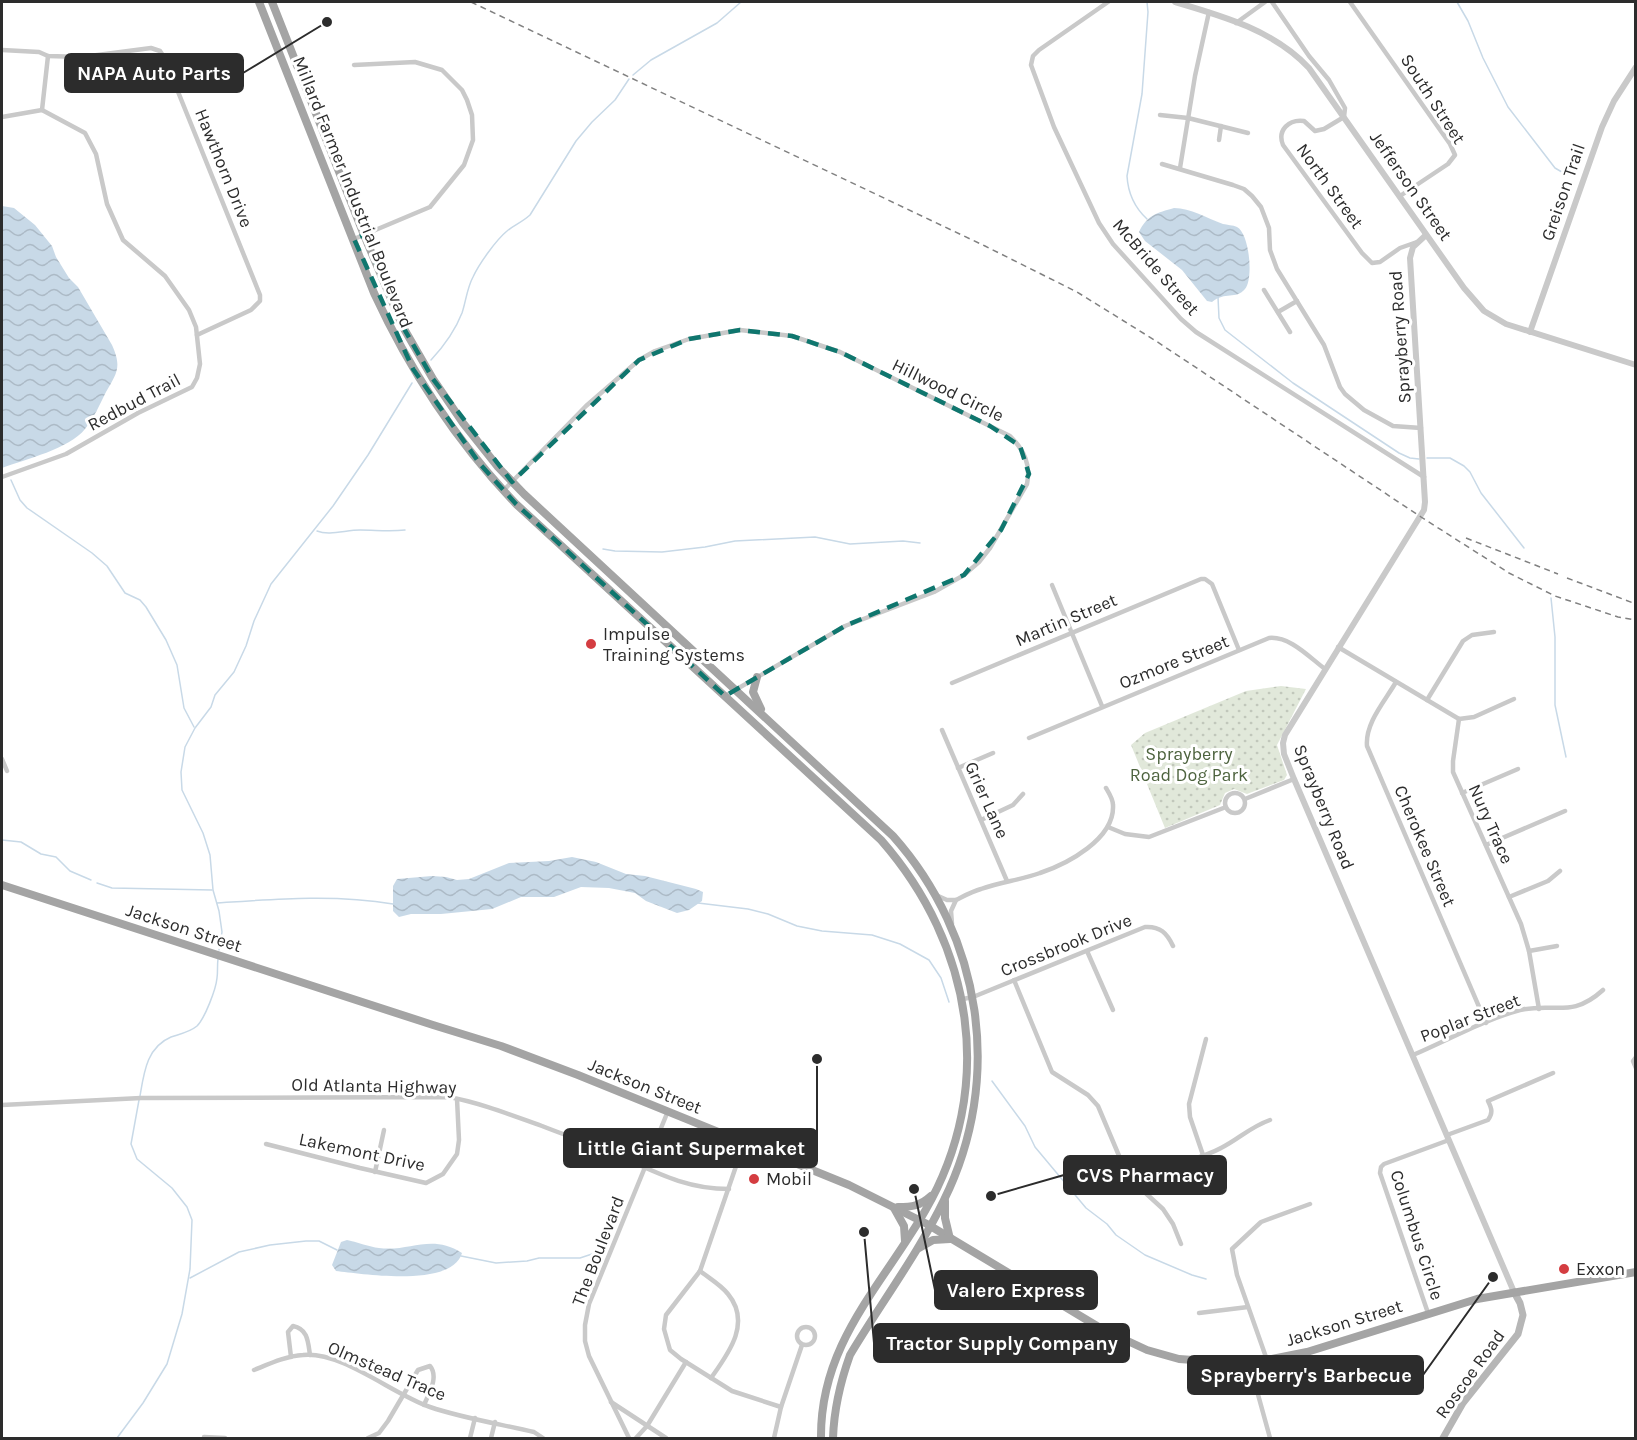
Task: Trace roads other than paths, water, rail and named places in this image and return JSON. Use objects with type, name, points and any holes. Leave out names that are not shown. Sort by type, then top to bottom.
[{"type":"main road","name":"Millard Farmer Industrial Boulevard","points":[[259,2],[374,293],[413,369],[450,426],[504,491],[881,840],[900,861],[924,897],[942,932],[963,999],[966,1049],[964,1095],[954,1140],[934,1193],[920,1220],[856,1317],[837,1351],[824,1400],[821,1438]]},
{"type":"main road","name":"Millard Farmer Industrial Boulevard","points":[[272,2],[403,327],[423,363],[463,423],[512,482],[888,830],[912,858],[936,895],[952,927],[962,954],[973,997],[978,1047],[976,1092],[964,1149],[945,1199],[931,1226],[850,1355],[841,1381],[834,1416],[833,1438]]},
{"type":"main road","points":[[757,677],[753,692],[754,698],[773,724]]},
{"type":"main road","name":"Jackson Street","points":[[2,885],[501,1046],[668,1111],[849,1185],[920,1220],[950,1239],[975,1251],[1102,1329],[1147,1350],[1187,1360],[1249,1362],[1267,1360],[1307,1352],[1477,1299],[1635,1272]]},
{"type":"main road","points":[[905,1242],[904,1226],[894,1207],[919,1205],[934,1193]]},
{"type":"main road","points":[[915,1250],[933,1240],[950,1239],[945,1218],[945,1199]]},
{"type":"main road","name":"Roscoe Road","points":[[1443,1438],[1463,1403],[1518,1334],[1522,1325],[1522,1311],[1514,1292]]},
{"type":"street","name":"McBride Street","points":[[1108,2],[1039,50],[1033,56],[1031,65],[1054,128],[1099,223],[1113,244],[1181,319],[1196,332],[1424,477]]},
{"type":"street","name":"Jefferson Street","points":[[1175,2],[1209,12],[1266,35],[1296,54],[1309,68],[1464,288],[1484,311],[1506,324],[1635,365]]},
{"type":"street","points":[[1236,23],[1265,2]]},
{"type":"street","points":[[1272,2],[1329,80],[1345,108],[1344,117]]},
{"type":"street","name":"South Street","points":[[1350,2],[1450,144],[1455,155],[1448,164],[1400,196]]},
{"type":"street","points":[[1180,168],[1209,12]]},
{"type":"street","name":"Hawthorn Drive","points":[[2,50],[39,52],[48,56],[82,57],[152,48],[160,51],[260,295],[260,301],[251,310],[197,335]]},
{"type":"street","points":[[2,117],[42,110],[48,56]]},
{"type":"street","points":[[354,65],[415,62],[442,70],[462,90],[472,115],[473,140],[464,165],[430,207],[354,239]]},
{"type":"street","name":"Greison Trail","points":[[1530,332],[1602,127],[1614,101],[1635,67]]},
{"type":"street","name":"Redbud Trail","points":[[2,477],[66,454],[138,413],[192,387],[200,364],[197,335],[189,310],[170,282],[123,240],[107,204],[98,159],[85,133],[42,110]]},
{"type":"street","points":[[1160,115],[1188,118],[1248,133]]},
{"type":"street","name":"North Street","points":[[1344,117],[1318,131],[1311,129],[1304,121],[1295,121],[1284,128],[1281,134],[1283,145],[1362,254],[1372,263],[1376,264],[1400,248],[1417,242]]},
{"type":"street","points":[[1219,140],[1221,126]]},
{"type":"street","points":[[1162,164],[1233,185],[1244,189],[1252,196],[1261,207],[1269,228],[1272,257],[1323,345],[1345,394],[1364,410],[1393,426],[1421,428]]},
{"type":"street","points":[[1417,242],[1426,235]]},
{"type":"street","name":"Sprayberry Road","points":[[1417,242],[1410,258],[1410,274],[1425,502],[1421,517],[1338,647],[1283,739],[1284,754],[1514,1292]]},
{"type":"street","points":[[1264,290],[1290,332]]},
{"type":"street","points":[[1278,312],[1298,301]]},
{"type":"street","name":"Hillwood Circle","points":[[504,491],[586,406],[639,360],[655,351],[689,339],[740,330],[792,336],[840,352],[1010,436],[1020,446],[1027,460],[1029,474],[1027,484],[990,548],[964,575],[934,592],[845,626],[725,696]]},
{"type":"street","name":"Martin Street","points":[[952,683],[1201,579],[1212,584],[1239,650]]},
{"type":"street","points":[[1052,585],[1102,706]]},
{"type":"street","points":[[1427,700],[1463,641],[1472,635],[1494,632]]},
{"type":"street","name":"Ozmore Street","points":[[1029,738],[1269,638],[1278,637],[1286,640],[1325,669]]},
{"type":"street","points":[[1338,647],[1459,719],[1474,717],[1514,699]]},
{"type":"street","name":"Cherokee Street","points":[[1396,682],[1369,727],[1366,737],[1367,746],[1486,1023]]},
{"type":"street","name":"Nury Trace","points":[[1459,719],[1453,772],[1509,897],[1529,951],[1539,1008]]},
{"type":"street","name":"Grier Lane","points":[[942,730],[1007,881]]},
{"type":"street","points":[[958,768],[993,753]]},
{"type":"street","points":[[2,759],[7,771]]},
{"type":"street","points":[[1462,793],[1518,769]]},
{"type":"street","points":[[1245,799],[1294,779]]},
{"type":"street","points":[[936,895],[947,900],[956,900],[979,889],[1040,873],[1065,863],[1080,853],[1108,827],[1113,801],[1106,788]]},
{"type":"street","points":[[981,820],[1013,805],[1023,794]]},
{"type":"street","points":[[1240,794],[1245,799],[1245,806],[1239,813],[1233,813],[1226,807],[1226,800],[1230,795],[1240,794]]},
{"type":"street","points":[[1108,827],[1125,834],[1149,837],[1226,807]]},
{"type":"street","points":[[1486,845],[1565,811]]},
{"type":"street","points":[[1509,897],[1548,881],[1560,872]]},
{"type":"street","points":[[952,927],[951,911],[956,900]]},
{"type":"street","name":"Crossbrook Drive","points":[[963,999],[1149,927],[1162,930],[1173,946]]},
{"type":"street","points":[[1529,951],[1557,945]]},
{"type":"street","points":[[1087,951],[1113,1010]]},
{"type":"street","points":[[1014,980],[1052,1072],[1088,1095],[1098,1106],[1128,1177],[1163,1209],[1173,1224],[1181,1244]]},
{"type":"street","name":"Poplar Street","points":[[1413,1055],[1521,1010],[1572,1008],[1593,999],[1603,990]]},
{"type":"street","points":[[1203,1155],[1189,1110],[1192,1089],[1206,1039]]},
{"type":"street","points":[[1635,1057],[1633,1061],[1635,1068]]},
{"type":"street","name":"Columbus Circle","points":[[1428,1313],[1380,1173],[1381,1167],[1488,1120],[1492,1109],[1488,1101],[1553,1073]]},
{"type":"street","name":"Old Atlanta Highway","points":[[2,1105],[141,1098],[458,1098],[479,1103],[603,1149],[644,1169],[681,1183],[710,1189],[729,1189]]},
{"type":"street","name":"Lakemont Drive","points":[[266,1144],[426,1183],[443,1174],[457,1154],[458,1098]]},
{"type":"street","name":"The Boulevard","points":[[629,1438],[589,1356],[585,1341],[585,1325],[589,1304],[668,1111]]},
{"type":"street","points":[[1135,1185],[1149,1175],[1224,1147],[1250,1128],[1270,1120]]},
{"type":"street","points":[[375,1172],[384,1130]]},
{"type":"street","points":[[744,1143],[700,1270],[666,1315],[664,1329],[670,1350],[686,1362],[732,1391],[781,1407]]},
{"type":"street","points":[[1267,1360],[1237,1275],[1232,1249],[1261,1222],[1310,1204]]},
{"type":"street","points":[[700,1270],[728,1294],[734,1302],[737,1313],[736,1336],[732,1348],[711,1378]]},
{"type":"street","points":[[1199,1313],[1248,1307]]},
{"type":"street","points":[[291,1358],[288,1332],[293,1326],[300,1327],[306,1334],[310,1355]]},
{"type":"street","points":[[808,1326],[815,1332],[815,1339],[811,1344],[802,1345],[796,1337],[797,1331],[808,1326]]},
{"type":"street","points":[[766,1438],[775,1438],[781,1407],[802,1345]]},
{"type":"street","name":"Olmstead Trace","points":[[254,1370],[291,1358],[310,1355],[334,1360],[424,1405],[534,1432],[543,1438]]},
{"type":"street","points":[[636,1438],[647,1426],[686,1362]]},
{"type":"street","points":[[1249,1362],[1270,1438]]},
{"type":"street","points":[[368,1438],[379,1433],[418,1370],[430,1366],[434,1371],[434,1380],[424,1405]]},
{"type":"street","points":[[610,1401],[666,1438]]},
{"type":"street","points":[[470,1438],[475,1418]]},
{"type":"street","points":[[490,1438],[495,1422]]},
{"type":"street","points":[[204,1437],[225,1438]]},
{"type":"water","points":[[2,206],[14,208],[35,225],[52,246],[56,257],[69,278],[78,287],[112,345],[117,359],[117,370],[94,416],[78,436],[58,448],[2,468]]},
{"type":"water","points":[[1174,208],[1192,211],[1223,224],[1235,226],[1241,231],[1245,238],[1250,266],[1248,283],[1242,292],[1221,297],[1212,302],[1207,301],[1182,270],[1145,241],[1139,232],[1145,222],[1158,213]]},
{"type":"water","points":[[572,857],[596,862],[626,874],[645,876],[696,889],[703,892],[702,901],[689,910],[677,913],[646,901],[635,893],[609,888],[581,887],[554,897],[521,897],[492,909],[441,914],[411,914],[399,917],[393,911],[393,886],[397,879],[432,876],[457,880],[469,879],[509,863],[549,861]]},
{"type":"water","points":[[347,1240],[390,1249],[421,1244],[440,1244],[462,1253],[455,1264],[442,1271],[425,1275],[385,1276],[336,1271],[332,1265],[341,1242]]},
{"type":"waterway","points":[[633,75],[651,60],[717,23],[741,2]]},
{"type":"waterway","points":[[1147,2],[1142,94],[1127,176],[1133,199],[1147,219]]},
{"type":"waterway","points":[[1457,2],[1508,107],[1555,168],[1567,175]]},
{"type":"waterway","points":[[431,360],[445,344],[456,326],[471,281],[488,252],[507,231],[530,215],[576,141],[615,100],[629,79]]},
{"type":"waterway","points":[[1218,297],[1219,318],[1225,330],[1293,383],[1399,453],[1419,459]]},
{"type":"waterway","points":[[219,950],[222,932],[213,890],[210,855],[203,833],[182,790],[181,772],[185,747],[195,728],[211,707],[215,695],[234,672],[271,584],[333,506],[368,455],[412,383]]},
{"type":"waterway","points":[[1427,458],[1450,458],[1464,466],[1470,472],[1481,493],[1524,548]]},
{"type":"waterway","points":[[11,480],[20,500],[27,508],[92,553],[107,566],[125,593],[140,600],[146,607],[166,640],[177,665],[184,708],[194,727]]},
{"type":"waterway","points":[[317,531],[327,533],[405,530]]},
{"type":"waterway","points":[[603,549],[662,552],[735,541],[815,537],[850,544],[903,541],[920,543]]},
{"type":"waterway","points":[[1551,598],[1555,637],[1555,705],[1566,757]]},
{"type":"waterway","points":[[2,840],[21,842],[41,854],[56,857],[70,871],[91,880]]},
{"type":"waterway","points":[[97,883],[112,888],[212,890]]},
{"type":"waterway","points":[[217,903],[327,898],[393,904]]},
{"type":"waterway","points":[[698,903],[748,909],[768,914],[797,926],[822,931],[872,935],[900,944],[929,960],[941,978],[949,1002]]},
{"type":"waterway","points":[[140,1096],[148,1061],[157,1047],[163,1041],[194,1028],[203,1017],[216,983],[218,959]]},
{"type":"waterway","points":[[992,1081],[1025,1126],[1035,1147],[1086,1208],[1107,1224],[1116,1235],[1145,1255],[1206,1279]]},
{"type":"waterway","points":[[117,1438],[143,1403],[167,1364],[182,1314],[190,1269],[192,1220],[187,1207],[172,1188],[137,1159],[131,1144],[139,1100]]},
{"type":"waterway","points":[[190,1278],[239,1252],[270,1245],[319,1241],[337,1250]]},
{"type":"waterway","points":[[461,1256],[496,1263],[539,1258],[580,1258],[595,1253]]},
{"type":"railway","points":[[471,2],[1077,292],[1156,341],[1509,573],[1555,596],[1618,617],[1636,620]]},
{"type":"railway","points":[[1466,538],[1558,574]]},
{"type":"railway","points":[[1567,578],[1636,604]]},
{"type":"place","name":"NAPA Auto Parts","points":[[327,22]]},
{"type":"place","name":"Impulse Training Systems","points":[[591,644]]},
{"type":"place","name":"Little Giant Supermaket","points":[[817,1059]]},
{"type":"place","name":"Mobil","points":[[754,1179]]},
{"type":"place","name":"Valero Express","points":[[914,1189]]},
{"type":"place","name":"CVS Pharmacy","points":[[991,1196]]},
{"type":"place","name":"Tractor Supply Company","points":[[864,1232]]},
{"type":"place","name":"Exxon","points":[[1564,1269]]},
{"type":"place","name":"Sprayberry's Barbecue","points":[[1493,1277]]},
{"type":"park label","name":"Sprayberry Road Dog Park","points":[[1189,764]]}]
